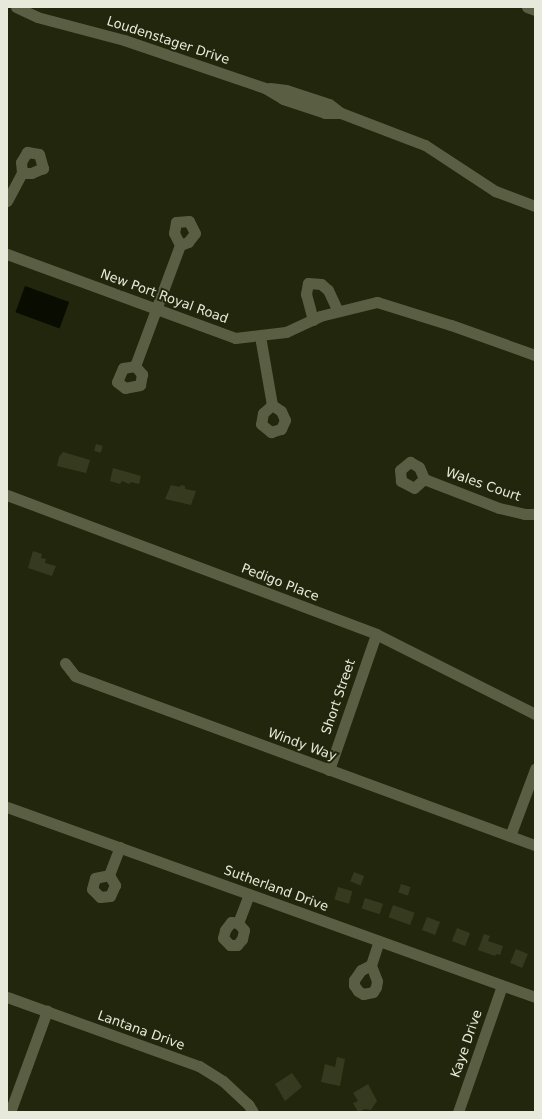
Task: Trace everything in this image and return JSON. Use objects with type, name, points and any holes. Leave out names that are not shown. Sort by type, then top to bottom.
[{"type":"street","name":"Loudenstager Drive","points":[[16,7],[36,18],[124,40],[265,88],[283,98],[325,113],[341,113],[425,145],[495,191],[535,206]]},
{"type":"street","points":[[527,7],[535,10]]},
{"type":"street","points":[[7,201],[22,173]]},
{"type":"street","points":[[135,366],[180,245]]},
{"type":"street","name":"New Port Royal Road","points":[[7,254],[236,338],[286,332],[313,320],[376,302],[451,325],[535,355]]},
{"type":"street","points":[[313,320],[306,294],[308,283],[321,284],[328,290],[338,312]]},
{"type":"street","points":[[260,336],[272,405]]},
{"type":"street","name":"Wales Court","points":[[424,479],[499,508],[525,514],[535,514]]},
{"type":"street","name":"Pedigo Place","points":[[7,495],[376,634],[535,714]]},
{"type":"street","name":"Short Street","points":[[329,770],[376,634]]},
{"type":"street","name":"Windy Way","points":[[65,663],[76,676],[535,845]]},
{"type":"street","points":[[510,836],[535,769]]},
{"type":"street","name":"Sutherland Drive","points":[[7,807],[535,997]]},
{"type":"street","points":[[109,875],[120,847]]},
{"type":"street","points":[[238,923],[249,894]]},
{"type":"street","points":[[371,965],[379,941]]},
{"type":"street","name":"Kaye Drive","points":[[458,1112],[502,986]]},
{"type":"street","name":"Lantana Drive","points":[[7,997],[199,1066],[223,1081],[248,1104],[253,1112]]},
{"type":"street","points":[[10,1112],[47,1011]]},
{"type":"shaded area","points":[[25,286],[69,302],[60,328],[15,312]]},
{"type":"building","points":[[96,444],[103,446],[101,453],[94,451]]},
{"type":"building","points":[[63,452],[90,460],[86,473],[57,466],[59,457]]},
{"type":"building","points":[[113,468],[141,476],[139,484],[131,482],[129,484],[122,481],[120,484],[110,481]]},
{"type":"building","points":[[171,485],[180,487],[181,485],[185,486],[185,489],[196,491],[191,505],[165,499]]},
{"type":"building","points":[[33,551],[42,554],[41,558],[46,559],[45,563],[56,566],[52,576],[28,568]]},
{"type":"building","points":[[354,872],[364,876],[360,885],[350,881]]},
{"type":"building","points":[[401,884],[411,887],[408,896],[398,893]]},
{"type":"building","points":[[338,887],[352,891],[349,904],[334,899]]},
{"type":"building","points":[[365,898],[383,904],[380,914],[362,908]]},
{"type":"building","points":[[393,905],[415,913],[410,925],[389,917]]},
{"type":"building","points":[[427,917],[440,922],[435,935],[422,930]]},
{"type":"building","points":[[457,928],[470,933],[465,946],[452,941]]},
{"type":"building","points":[[484,934],[490,936],[488,941],[503,946],[500,955],[496,954],[495,956],[478,950]]},
{"type":"building","points":[[516,949],[528,954],[522,968],[510,963]]},
{"type":"building","points":[[337,1057],[345,1059],[340,1086],[321,1082],[325,1064],[335,1067]]},
{"type":"building","points":[[292,1073],[302,1087],[285,1101],[275,1084]]},
{"type":"building","points":[[368,1084],[377,1101],[371,1110],[365,1109],[358,1112],[353,1103],[358,1101],[353,1093]]}]
